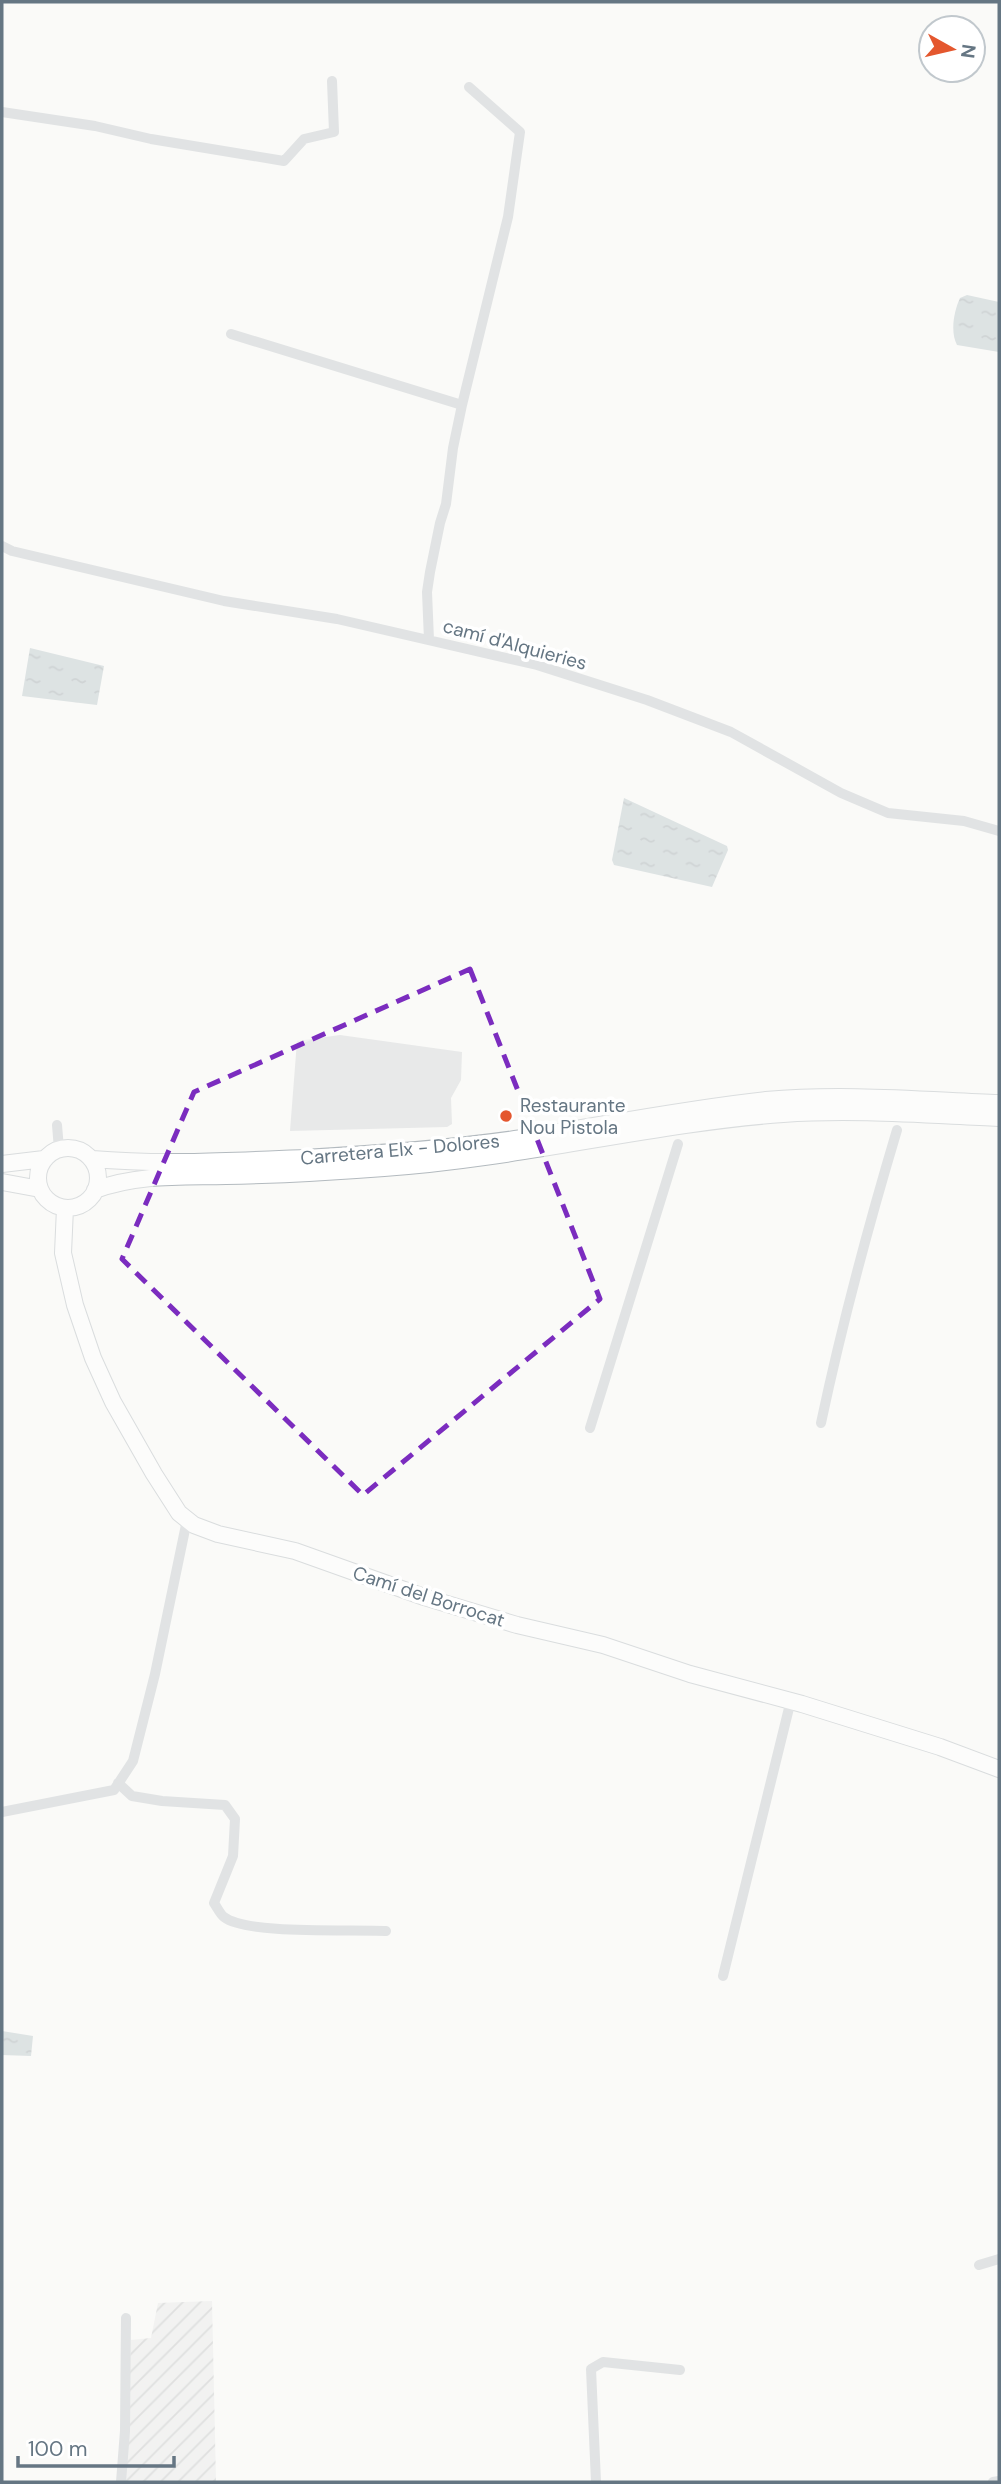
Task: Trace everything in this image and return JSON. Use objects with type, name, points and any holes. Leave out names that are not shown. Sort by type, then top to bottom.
[{"type":"main road","name":"Carretera Elx - Dolores","points":[[92,1159],[234,1160],[381,1153],[512,1139],[698,1108],[769,1100],[839,1097],[999,1103]]},
{"type":"main road","name":"Carretera Elx - Dolores","points":[[95,1190],[116,1182],[148,1177],[387,1168],[783,1114],[850,1113],[999,1118]]},
{"type":"main road","points":[[2,1164],[44,1159],[59,1149],[75,1148],[92,1159],[98,1172],[95,1190],[90,1199],[81,1205],[65,1208],[48,1200],[40,1189],[38,1174],[44,1159]]},
{"type":"main road","points":[[2,1182],[40,1189]]},
{"type":"main road","name":"Camí del Borrocat","points":[[65,1208],[63,1253],[75,1305],[93,1358],[113,1402],[154,1474],[179,1513],[194,1525],[218,1534],[295,1551],[424,1597],[517,1625],[603,1645],[690,1674],[791,1700],[928,1743],[999,1769]]},
{"type":"street","points":[[2,112],[95,126],[151,139],[284,162],[304,139],[334,132],[332,81]]},
{"type":"street","points":[[429,640],[427,592],[446,504],[462,405],[504,236],[520,132],[469,87]]},
{"type":"street","points":[[231,334],[462,405]]},
{"type":"street","name":"camí d'Alquieries","points":[[2,546],[12,551],[224,601],[337,619],[537,665],[659,704],[731,732],[841,793],[888,813],[964,821],[999,831]]},
{"type":"street","points":[[57,1125],[59,1149]]},
{"type":"street","points":[[821,1423],[860,1255],[897,1130]]},
{"type":"street","points":[[590,1428],[678,1143]]},
{"type":"street","points":[[2,1812],[114,1790],[133,1761],[155,1674],[187,1520]]},
{"type":"street","points":[[723,1976],[791,1700]]},
{"type":"street","points":[[118,1783],[132,1796],[225,1805],[235,1819],[233,1856],[215,1903],[223,1916],[240,1924],[264,1928],[386,1931]]},
{"type":"street","points":[[979,2265],[999,2259]]},
{"type":"street","points":[[121,2482],[125,2431],[125,2318]]},
{"type":"street","points":[[596,2482],[591,2370],[603,2362],[680,2370]]},
{"type":"street","points":[[993,2482],[999,2481]]},
{"type":"highlighted area","points":[[470,969],[600,1299],[363,1495],[122,1259],[194,1092]]},
{"type":"shaded area","points":[[340,1035],[462,1052],[461,1080],[451,1098],[452,1124],[447,1127],[290,1131],[297,1041]]},
{"type":"shaded area","points":[[212,2301],[216,2482],[125,2482],[131,2340],[151,2338],[158,2303]]},
{"type":"water","points":[[967,295],[999,302],[999,352],[957,345],[953,328],[955,315],[960,298]]},
{"type":"water","points":[[30,648],[104,666],[97,705],[22,696]]},
{"type":"water","points":[[624,798],[727,846],[728,850],[712,887],[614,865],[612,860]]},
{"type":"water","points":[[2,2031],[33,2036],[31,2056],[2,2055]]},
{"type":"place","name":"Restaurante Nou Pistola","points":[[506,1116]]}]
